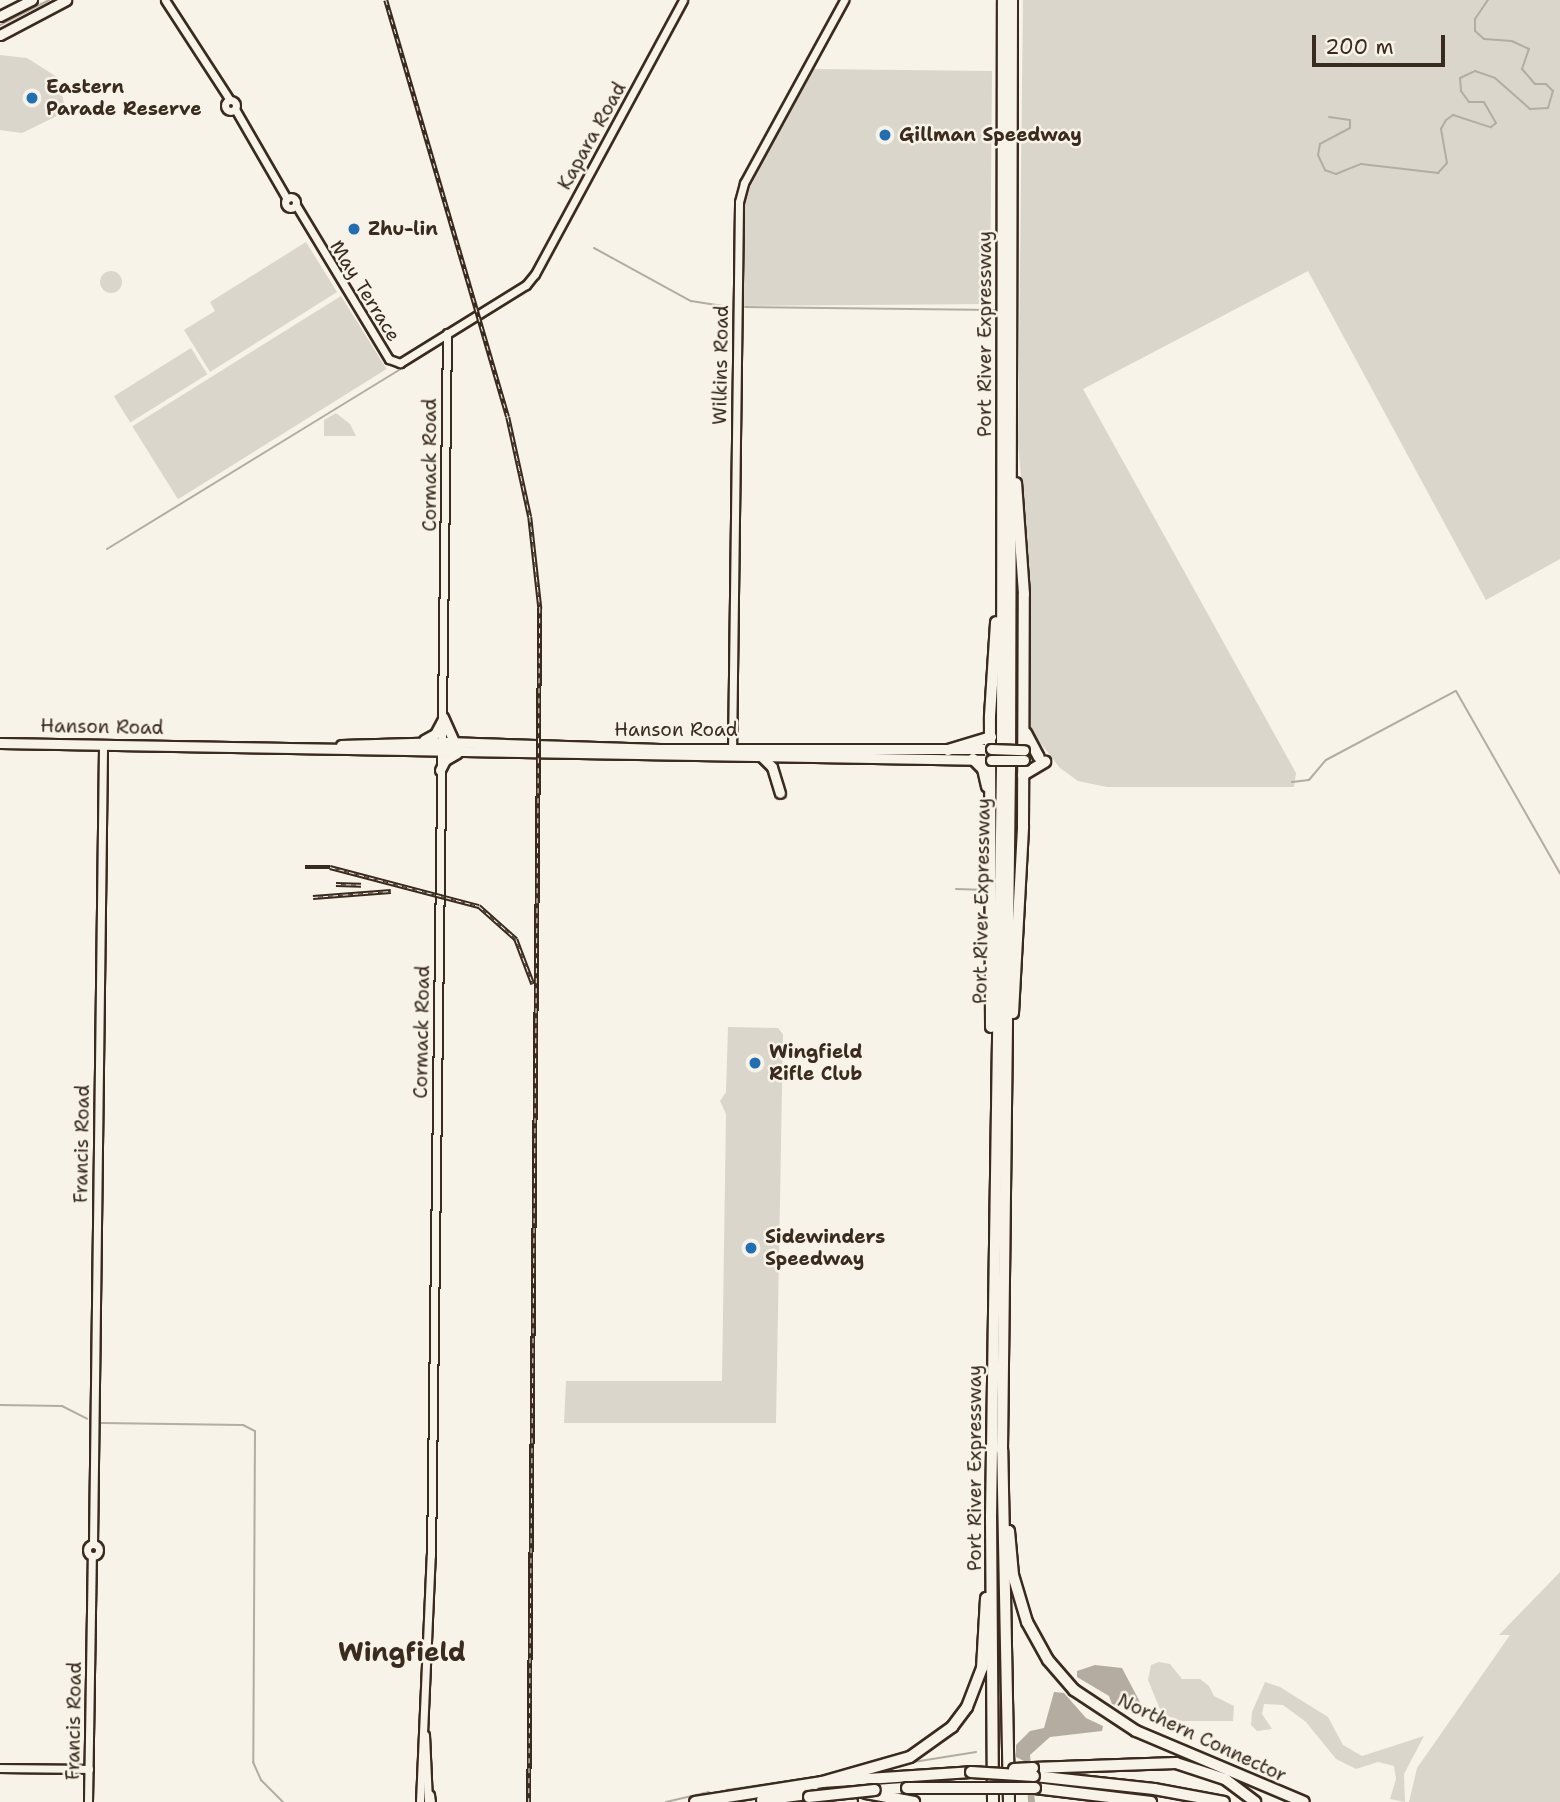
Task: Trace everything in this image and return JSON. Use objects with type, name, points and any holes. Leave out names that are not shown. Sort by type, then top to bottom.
[{"type":"highway","name":"Port River Expressway","points":[[995,1802],[991,1517],[1002,577],[1003,0]]},
{"type":"highway","name":"Port River Expressway","points":[[1011,1802],[1002,1474],[1012,0]]},
{"type":"highway","points":[[1005,1115],[1018,956],[1024,775],[1024,594],[1009,420]]},
{"type":"highway","points":[[996,1108],[989,964],[991,737],[1002,577]]},
{"type":"highway","points":[[1024,730],[1042,760],[1024,775]]},
{"type":"highway","points":[[948,750],[991,737]]},
{"type":"highway","points":[[972,760],[983,769],[991,801]]},
{"type":"highway","name":"Northern Connector","points":[[1002,1474],[1021,1608],[1048,1660],[1086,1699],[1146,1735],[1304,1802]]},
{"type":"highway","points":[[695,1802],[822,1782],[910,1757],[935,1742],[967,1707],[982,1668],[991,1517]]},
{"type":"highway","points":[[822,1782],[971,1772],[1033,1772],[1154,1762],[1208,1771],[1255,1802]]},
{"type":"highway","points":[[1033,1772],[1154,1788],[1224,1802]]},
{"type":"highway","points":[[782,1802],[907,1788],[1035,1788],[1151,1802]]},
{"type":"highway","points":[[1035,1788],[1106,1802]]},
{"type":"highway","points":[[746,1802],[853,1792],[914,1802]]},
{"type":"highway","points":[[820,1802],[852,1802]]},
{"type":"main road","points":[[0,16],[32,0]]},
{"type":"main road","points":[[0,34],[66,0]]},
{"type":"main road","points":[[419,743],[435,734],[443,717]]},
{"type":"main road","points":[[440,770],[444,760],[456,747],[443,717]]},
{"type":"main road","name":"Hanson Road","points":[[0,743],[329,747],[426,751],[441,747]]},
{"type":"main road","name":"Hanson Road","points":[[329,747],[419,743],[441,747],[579,747],[732,752],[762,757],[972,760],[991,755]]},
{"type":"main road","name":"Hanson Road","points":[[456,747],[568,754],[948,750],[991,755],[1024,755]]},
{"type":"main road","points":[[568,754],[579,747]]},
{"type":"main road","points":[[426,751],[436,754],[440,770]]},
{"type":"main road","points":[[762,757],[772,767],[780,793]]},
{"type":"street","name":"May Terrace","points":[[165,0],[391,362],[401,363],[447,333]]},
{"type":"street","name":"Kapara Road","points":[[447,333],[526,285],[683,0]]},
{"type":"street","name":"Wilkins Road","points":[[732,752],[739,202],[744,183],[844,0]]},
{"type":"street","name":"Cormack Road","points":[[420,1802],[431,1555],[447,333]]},
{"type":"street","name":"Francis Road","points":[[89,1802],[92,1556],[86,1550],[93,1544],[103,744]]},
{"type":"street","name":"Cormack Road","points":[[424,1731],[429,1800]]},
{"type":"street","points":[[0,1768],[89,1769]]},
{"type":"shaded area","points":[[1023,0],[1560,0],[1560,559],[1486,600],[1308,271],[1083,389],[1296,773],[1294,787],[1107,787],[1078,781],[1060,768],[1031,731],[1028,552],[1018,444]]},
{"type":"shaded area","name":"Eastern Parade Reserve","points":[[0,55],[27,58],[57,77],[64,103],[57,116],[22,133],[0,130]]},
{"type":"shaded area","name":"Gillman Speedway","points":[[812,69],[992,71],[990,304],[741,306],[744,199]]},
{"type":"shaded area","points":[[306,242],[337,292],[210,372],[184,330],[215,311],[210,302]]},
{"type":"shaded area","points":[[111,271],[119,274],[122,282],[119,290],[111,293],[103,290],[100,282],[103,274]]},
{"type":"shaded area","points":[[341,296],[387,369],[178,499],[132,426]]},
{"type":"shaded area","points":[[191,348],[207,374],[130,423],[114,396]]},
{"type":"shaded area","points":[[336,413],[350,424],[356,436],[324,436],[324,420]]},
{"type":"shaded area","name":"Sidewinders Speedway","points":[[728,1027],[778,1028],[783,1034],[776,1423],[564,1423],[566,1381],[722,1381],[726,1114],[720,1101],[726,1092]]},
{"type":"shaded area","points":[[1560,1572],[1560,1802],[1409,1802],[1417,1768],[1510,1635],[1499,1635]]},
{"type":"shaded area","points":[[1159,1662],[1170,1664],[1182,1679],[1200,1679],[1209,1686],[1214,1696],[1234,1706],[1233,1721],[1182,1721],[1162,1714],[1148,1680],[1151,1665]]},
{"type":"shaded area","points":[[1095,1665],[1122,1668],[1141,1704],[1134,1709],[1112,1704],[1109,1696],[1077,1677],[1077,1671]]},
{"type":"shaded area","points":[[1265,1682],[1280,1687],[1328,1717],[1343,1745],[1362,1756],[1424,1736],[1404,1774],[1405,1802],[1390,1799],[1396,1779],[1394,1766],[1378,1762],[1356,1769],[1336,1759],[1306,1722],[1283,1705],[1264,1704],[1262,1714],[1272,1729],[1257,1731],[1251,1725],[1252,1712]]},
{"type":"shaded area","points":[[1054,1692],[1064,1693],[1086,1718],[1103,1726],[1102,1731],[1050,1737],[1030,1755],[1035,1802],[1028,1802],[1026,1762],[1016,1757],[1016,1745],[1030,1731],[1044,1728]]},
{"type":"waterway","points":[[0,25],[49,0]]},
{"type":"waterway","points":[[1329,117],[1350,120],[1350,128],[1320,144],[1318,155],[1325,170],[1336,174],[1361,164],[1438,173],[1447,163],[1441,129],[1446,120],[1453,115],[1491,127],[1496,123],[1484,102],[1469,102],[1461,91],[1460,78],[1475,71],[1495,78],[1530,109],[1548,108],[1553,91],[1546,84],[1535,84],[1522,69],[1529,49],[1512,41],[1484,39],[1475,31],[1475,19],[1488,0]]},
{"type":"waterway","points":[[594,248],[691,301],[728,307]]},
{"type":"waterway","points":[[745,307],[994,310]]},
{"type":"waterway","points":[[107,549],[429,352]]},
{"type":"waterway","points":[[1292,782],[1309,780],[1326,760],[1456,691],[1560,873]]},
{"type":"waterway","points":[[956,889],[979,890]]},
{"type":"waterway","points":[[0,1405],[62,1406],[87,1419]]},
{"type":"waterway","points":[[101,1423],[243,1425],[255,1431],[253,1762],[261,1780],[283,1802]]},
{"type":"waterway","points":[[907,1763],[976,1752]]},
{"type":"waterway","points":[[726,1790],[829,1775]]},
{"type":"waterway","points":[[666,1802],[709,1792]]},
{"type":"railway","points":[[386,0],[508,417],[530,517],[540,608],[529,1802]]},
{"type":"railway","points":[[305,867],[330,867],[479,906],[516,939],[533,984]]},
{"type":"railway","points":[[336,884],[361,885]]},
{"type":"railway","points":[[313,897],[391,891]]},
{"type":"place","name":"Eastern Parade Reserve","points":[[32,98]]},
{"type":"place","name":"Gillman Speedway","points":[[885,135]]},
{"type":"place","name":"Zhu-lin","points":[[354,229]]},
{"type":"place","name":"Wingfield Rifle Club","points":[[755,1063]]},
{"type":"place","name":"Sidewinders Speedway","points":[[751,1248]]},
{"type":"district","name":"Wingfield","points":[[402,1652]]}]
